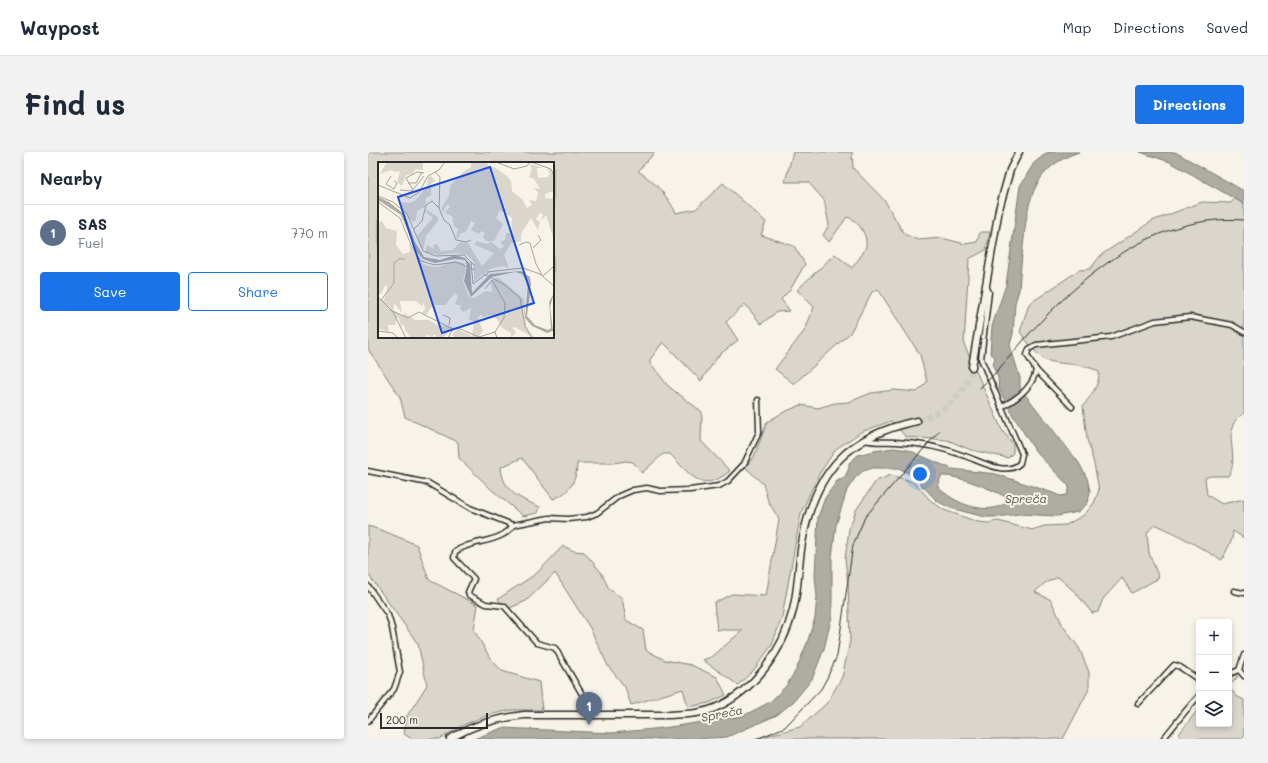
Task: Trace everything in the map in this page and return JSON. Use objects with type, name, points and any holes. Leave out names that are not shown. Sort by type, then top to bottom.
[{"type":"main road","points":[[972,367],[1002,195],[1010,170],[1019,152]]},
{"type":"main road","points":[[450,739],[484,722],[502,718],[524,715],[693,714],[714,709],[732,699],[752,682],[776,652],[787,630],[794,608],[803,537],[816,495],[832,467],[844,454],[863,440],[899,425],[917,421]]},
{"type":"street","points":[[863,440],[873,442],[895,441],[922,446],[964,455],[999,468],[1012,469],[1020,463],[1022,454],[1003,406],[981,360],[989,292],[986,286]]},
{"type":"street","points":[[1072,407],[1036,370],[1027,355],[1029,348],[1036,345],[1111,337],[1155,321],[1190,316],[1232,325],[1244,332]]},
{"type":"street","points":[[1003,406],[1026,389],[1034,381],[1036,370]]},
{"type":"street","points":[[368,471],[428,483],[470,508],[513,525],[549,518],[568,519],[587,517],[597,513],[619,496],[633,490],[647,488],[660,491],[690,490],[724,484],[744,464],[756,442],[760,425],[758,400]]},
{"type":"street","points":[[513,525],[504,534],[466,546],[455,552],[454,558],[474,579],[468,592],[469,595],[486,604],[501,605],[507,608],[537,643],[555,648],[589,706],[592,714]]},
{"type":"street","points":[[368,586],[388,614],[400,672],[394,689],[368,721]]},
{"type":"street","points":[[1234,591],[1244,593]]},
{"type":"street","points":[[1232,673],[1239,670],[1244,656]]},
{"type":"street","points":[[1138,704],[1174,665],[1196,678]]},
{"type":"street","points":[[1239,670],[1244,676]]},
{"type":"street","points":[[1162,739],[1196,699]]},
{"type":"shaded area","points":[[368,152],[655,152],[638,171],[660,189],[669,200],[676,213],[696,209],[723,183],[766,222],[761,235],[794,246],[805,264],[790,290],[781,299],[790,311],[777,312],[761,324],[745,304],[726,322],[738,340],[718,356],[701,381],[663,342],[649,361],[668,386],[702,412],[701,441],[730,471],[720,478],[711,481],[697,479],[670,454],[663,454],[642,473],[633,462],[577,463],[576,475],[571,485],[564,493],[553,499],[522,458],[501,467],[502,476],[505,483],[513,493],[540,507],[538,513],[523,516],[492,490],[459,458],[458,442],[405,417],[400,397],[368,349]]},
{"type":"shaded area","points":[[793,152],[852,152],[853,168],[885,201],[904,234],[918,240],[942,238],[965,244],[977,242],[980,232],[990,232],[986,250],[969,259],[964,344],[1002,430],[1013,444],[1013,453],[1008,458],[971,450],[947,440],[906,437],[891,421],[861,432],[836,449],[819,474],[801,513],[782,617],[772,645],[753,671],[738,685],[703,660],[713,656],[743,630],[717,630],[714,603],[732,594],[766,596],[779,519],[768,501],[763,484],[745,467],[754,457],[767,422],[782,413],[801,405],[818,408],[835,403],[849,402],[871,393],[894,390],[917,392],[927,382],[920,355],[878,289],[872,292],[850,333],[794,384],[775,369],[805,330],[814,307],[797,290],[835,254],[852,268],[865,249],[866,244],[866,239],[859,225],[847,217],[829,242],[823,235],[829,225],[824,200],[808,182],[785,182]]},
{"type":"shaded area","points":[[1235,198],[1244,204],[1244,414],[1236,419],[1232,426],[1231,434],[1233,460],[1232,469],[1228,476],[1210,476],[1205,478],[1207,495],[1222,504],[1244,499],[1244,538],[1233,531],[1232,539],[1222,560],[1155,524],[1147,533],[1149,553],[1159,578],[1132,593],[1122,578],[1103,599],[1098,612],[1092,613],[1076,593],[1058,577],[1045,583],[1035,592],[1051,600],[1063,626],[1079,648],[1089,672],[1089,689],[1063,739],[753,739],[800,727],[827,703],[842,677],[850,641],[848,583],[845,559],[849,529],[856,510],[876,481],[891,475],[908,480],[916,484],[930,500],[944,510],[978,522],[988,523],[998,521],[1032,530],[1044,526],[1066,525],[1084,515],[1094,503],[1099,490],[1087,439],[1083,406],[1096,386],[1099,372],[1084,366],[1053,362],[1042,358],[1030,346],[1020,332],[1029,304],[1079,270],[1090,269],[1101,255],[1152,221],[1202,202],[1231,203]]},
{"type":"shaded area","points":[[368,526],[417,545],[429,580],[478,605],[474,630],[490,658],[502,671],[539,682],[542,710],[512,710],[488,715],[463,725],[440,739],[412,739],[404,734],[407,716],[427,685],[418,644],[368,574]]},
{"type":"shaded area","points":[[563,546],[574,551],[584,552],[601,572],[609,589],[622,598],[626,620],[643,630],[646,650],[665,660],[691,665],[717,677],[726,695],[709,703],[688,707],[683,689],[631,705],[625,687],[608,666],[590,628],[555,573],[526,601],[505,610],[498,599],[537,573]]},
{"type":"shaded area","points":[[1232,671],[1238,677],[1232,683]]},
{"type":"shaded area","points":[[1232,691],[1236,696],[1244,700],[1244,739],[1180,739],[1179,734],[1196,712],[1196,727],[1232,727]]},
{"type":"water","name":"Spreča","points":[[1048,152],[1079,152],[1064,158],[1053,165],[1037,184],[1032,196],[1028,209],[1019,290],[1015,303],[1013,334],[1010,345],[1020,378],[1020,388],[1079,463],[1087,478],[1090,491],[1088,503],[1078,512],[1057,516],[1019,514],[985,517],[950,508],[937,501],[913,476],[899,468],[873,468],[863,471],[855,478],[847,490],[836,525],[832,557],[832,616],[824,649],[812,679],[794,701],[777,715],[727,737],[695,739],[474,739],[502,728],[612,733],[663,728],[743,716],[770,702],[786,686],[796,670],[815,618],[817,596],[815,576],[818,517],[825,498],[837,481],[845,477],[849,468],[849,463],[858,455],[893,448],[908,450],[952,469],[996,474],[1060,496],[1067,495],[1069,486],[1036,452],[1012,414],[999,389],[998,378],[993,366],[995,357],[990,353],[992,326],[1006,285],[1020,186],[1034,163]],"holes":[[[941,476],[949,476],[967,480],[995,491],[1010,499],[1003,505],[994,508],[973,507],[962,503],[944,493],[938,486]]]},
{"type":"water","points":[[1140,152],[1175,152],[1244,191],[1244,204],[1170,162]]},
{"type":"tunnel","points":[[917,421],[936,413],[952,402],[964,386],[972,367]]},
{"type":"railway","points":[[980,388],[999,369],[1029,334],[1074,289],[1099,269],[1125,252],[1153,237],[1182,226],[1212,220],[1244,220]]},
{"type":"railway","points":[[757,739],[785,727],[821,689],[837,656],[853,545],[865,517],[939,431]]},
{"type":"place","name":"SAS","points":[[589,725]]}]
